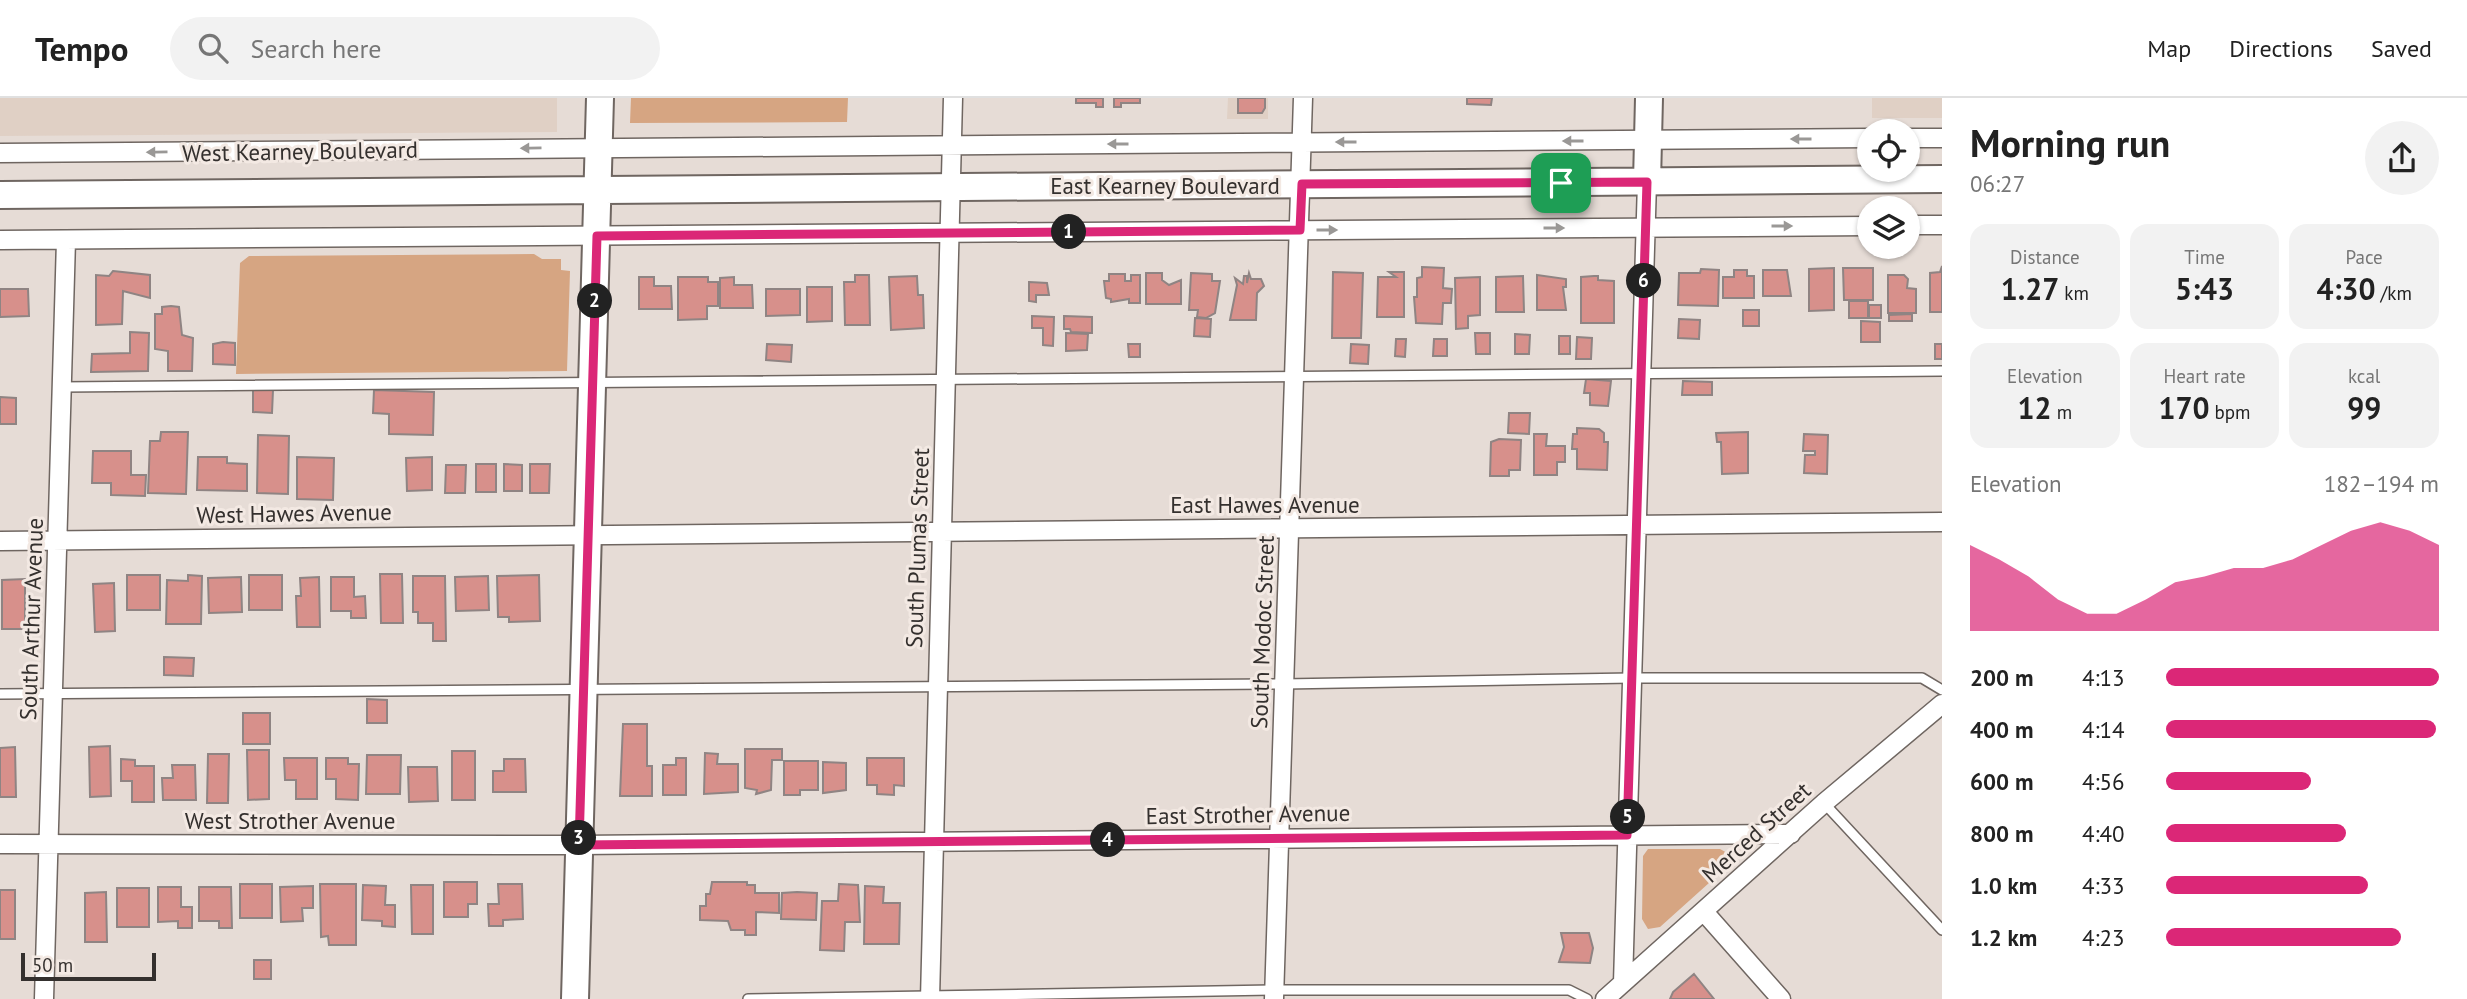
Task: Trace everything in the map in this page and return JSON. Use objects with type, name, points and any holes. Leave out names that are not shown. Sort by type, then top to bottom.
[{"type":"main road","points":[[575,999],[600,98]]},
{"type":"main road","points":[[1647,182],[1649,98]]},
{"type":"main road","name":"East Kearney Boulevard","points":[[599,190],[1942,179]]},
{"type":"main road","name":"West Kearney Boulevard","points":[[0,195],[599,190]]},
{"type":"street","name":"South Plumas Street","points":[[930,997],[953,98]]},
{"type":"street","name":"South Modoc Street","points":[[1274,995],[1303,98]]},
{"type":"street","name":"East Kearney Boulevard","points":[[600,148],[1857,138]]},
{"type":"street","points":[[1920,138],[1942,138]]},
{"type":"street","name":"West Kearney Boulevard","points":[[0,153],[600,148]]},
{"type":"street","points":[[1623,983],[1647,182]]},
{"type":"street","points":[[1920,225],[1942,225]]},
{"type":"street","name":"East Kearney Boulevard","points":[[597,236],[1857,226]]},
{"type":"street","points":[[0,240],[597,236]]},
{"type":"street","name":"South Arthur Avenue","points":[[44,999],[66,240]]},
{"type":"street","name":"East Hawes Avenue","points":[[589,534],[1942,522]]},
{"type":"street","name":"West Hawes Avenue","points":[[0,541],[589,534]]},
{"type":"street","name":"Merced Street","points":[[1605,999],[1824,803],[1942,704]]},
{"type":"street","name":"East Strother Avenue","points":[[579,845],[1791,834]]},
{"type":"street","name":"West Strother Avenue","points":[[0,844],[579,845]]},
{"type":"street","points":[[1704,913],[1781,999]]},
{"type":"lane","points":[[62,387],[946,377],[1295,377],[1642,371],[1942,371]]},
{"type":"lane","points":[[0,694],[1284,684],[1632,678],[1922,678],[1942,690]]},
{"type":"lane","points":[[1824,803],[1942,930]]},
{"type":"lane","points":[[748,999],[1569,990],[1587,999]]},
{"type":"shaded area","points":[[0,98],[557,98],[557,132],[0,136]]},
{"type":"shaded area","points":[[631,98],[848,98],[847,122],[630,123]]},
{"type":"shaded area","points":[[1228,98],[1268,98],[1268,119],[1227,119]]},
{"type":"shaded area","points":[[1872,98],[1942,98],[1942,118],[1872,118]]},
{"type":"shaded area","points":[[534,254],[542,259],[561,259],[561,270],[570,271],[567,371],[236,374],[240,263],[249,256]]},
{"type":"shaded area","points":[[1648,849],[1720,849],[1729,854],[1729,865],[1660,927],[1648,929],[1642,919],[1643,856]]},
{"type":"building","points":[[1076,98],[1103,98],[1103,107],[1096,107],[1096,103],[1076,103]]},
{"type":"building","points":[[1114,98],[1140,98],[1140,103],[1121,103],[1121,107],[1114,107]]},
{"type":"building","points":[[1238,98],[1265,98],[1265,108],[1262,113],[1238,113]]},
{"type":"building","points":[[1467,98],[1492,98],[1491,105],[1467,104]]},
{"type":"building","points":[[1942,266],[1942,312],[1930,312],[1930,273],[1940,272]]},
{"type":"building","points":[[1422,267],[1444,268],[1443,288],[1452,289],[1451,303],[1443,303],[1442,324],[1416,323],[1414,297],[1417,297],[1417,278],[1422,277]]},
{"type":"building","points":[[1834,268],[1834,310],[1809,311],[1809,269]]},
{"type":"building","points":[[1843,268],[1873,268],[1873,300],[1844,300]]},
{"type":"building","points":[[1701,269],[1719,270],[1718,306],[1678,305],[1679,273],[1700,273]]},
{"type":"building","points":[[1734,270],[1747,270],[1747,276],[1754,276],[1754,298],[1723,298],[1723,277],[1734,277]]},
{"type":"building","points":[[1763,270],[1787,270],[1791,296],[1763,296]]},
{"type":"building","points":[[113,271],[150,275],[150,298],[123,291],[122,324],[96,325],[96,275],[109,276]]},
{"type":"building","points":[[1333,272],[1363,273],[1361,338],[1332,338]]},
{"type":"building","points":[[1389,272],[1404,272],[1404,317],[1377,317],[1378,277],[1396,277]]},
{"type":"building","points":[[1146,273],[1162,273],[1162,280],[1169,285],[1181,280],[1181,304],[1146,304]]},
{"type":"building","points":[[1191,273],[1212,274],[1212,281],[1220,281],[1215,313],[1206,318],[1197,317],[1198,310],[1189,310]]},
{"type":"building","points":[[1249,273],[1251,279],[1261,279],[1264,286],[1257,293],[1256,320],[1230,320],[1237,285],[1235,278],[1243,284],[1244,276],[1247,276],[1247,283]]},
{"type":"building","points":[[1109,274],[1125,274],[1125,281],[1131,281],[1131,275],[1140,275],[1140,303],[1129,303],[1129,299],[1111,302],[1111,299],[1106,298],[1104,281],[1109,281]]},
{"type":"building","points":[[855,275],[869,275],[870,325],[845,325],[844,282],[855,282]]},
{"type":"building","points":[[1537,275],[1566,279],[1566,287],[1563,287],[1566,310],[1537,310]]},
{"type":"building","points":[[1888,275],[1904,275],[1908,279],[1907,288],[1916,289],[1916,313],[1888,313]]},
{"type":"building","points":[[917,276],[918,295],[923,295],[924,328],[891,330],[889,277]]},
{"type":"building","points":[[1523,276],[1524,312],[1496,312],[1496,277]]},
{"type":"building","points":[[1598,276],[1598,280],[1614,281],[1614,323],[1581,323],[1581,277]]},
{"type":"building","points":[[639,277],[654,277],[654,286],[671,286],[672,309],[639,309]]},
{"type":"building","points":[[678,277],[708,277],[708,282],[718,282],[718,306],[707,306],[707,319],[678,320]]},
{"type":"building","points":[[734,277],[734,285],[752,285],[753,308],[720,308],[720,278]]},
{"type":"building","points":[[1480,277],[1480,315],[1468,316],[1468,328],[1456,329],[1455,278]]},
{"type":"building","points":[[1029,282],[1047,283],[1049,295],[1036,295],[1036,302],[1029,301]]},
{"type":"building","points":[[807,287],[832,287],[832,321],[807,322]]},
{"type":"building","points":[[0,289],[28,289],[29,316],[0,317]]},
{"type":"building","points":[[766,289],[800,289],[800,315],[766,316]]},
{"type":"building","points":[[1849,301],[1868,301],[1868,318],[1849,318]]},
{"type":"building","points":[[1869,305],[1881,305],[1881,318],[1869,318]]},
{"type":"building","points":[[162,307],[179,307],[182,335],[193,338],[192,371],[168,371],[168,351],[155,349],[155,314],[162,314]]},
{"type":"building","points":[[1743,310],[1759,310],[1759,326],[1743,326]]},
{"type":"building","points":[[1912,314],[1912,321],[1889,321],[1889,315]]},
{"type":"building","points":[[1032,316],[1054,317],[1053,346],[1043,345],[1043,328],[1032,328]]},
{"type":"building","points":[[1064,316],[1092,317],[1092,333],[1064,329]]},
{"type":"building","points":[[1195,318],[1211,319],[1210,337],[1194,336]]},
{"type":"building","points":[[1679,319],[1700,320],[1699,339],[1678,338]]},
{"type":"building","points":[[1861,321],[1880,322],[1880,342],[1861,342]]},
{"type":"building","points":[[130,332],[149,333],[148,371],[91,372],[92,354],[130,353]]},
{"type":"building","points":[[1066,333],[1088,334],[1087,350],[1066,351]]},
{"type":"building","points":[[1475,333],[1490,333],[1490,354],[1476,354]]},
{"type":"building","points":[[1515,334],[1530,335],[1529,354],[1515,354]]},
{"type":"building","points":[[1559,336],[1570,336],[1570,354],[1559,354]]},
{"type":"building","points":[[1577,337],[1592,338],[1591,359],[1576,359]]},
{"type":"building","points":[[1396,339],[1406,339],[1405,357],[1395,356]]},
{"type":"building","points":[[1434,339],[1447,339],[1447,356],[1433,356]]},
{"type":"building","points":[[235,343],[235,365],[213,364],[213,344]]},
{"type":"building","points":[[767,344],[792,345],[791,362],[766,360]]},
{"type":"building","points":[[1128,344],[1140,344],[1140,357],[1129,357]]},
{"type":"building","points":[[1351,344],[1369,345],[1368,364],[1350,363]]},
{"type":"building","points":[[1935,344],[1942,344],[1942,359],[1935,359]]},
{"type":"building","points":[[1586,379],[1611,381],[1608,406],[1590,405],[1590,393],[1584,393]]},
{"type":"building","points":[[1683,381],[1712,382],[1712,395],[1682,395]]},
{"type":"building","points":[[253,390],[273,390],[272,413],[253,412]]},
{"type":"building","points":[[374,390],[434,392],[433,435],[389,434],[389,414],[373,413]]},
{"type":"building","points":[[0,397],[16,398],[16,424],[0,424]]},
{"type":"building","points":[[1509,413],[1530,413],[1529,434],[1508,433]]},
{"type":"building","points":[[1577,428],[1599,429],[1604,433],[1604,442],[1608,442],[1607,470],[1577,469],[1577,449],[1572,449],[1573,434],[1577,434]]},
{"type":"building","points":[[161,432],[188,432],[186,494],[148,493],[150,441],[160,441]]},
{"type":"building","points":[[1748,432],[1748,473],[1722,474],[1721,442],[1717,442],[1716,433]]},
{"type":"building","points":[[1534,434],[1547,434],[1546,446],[1565,446],[1565,462],[1557,462],[1557,475],[1534,475]]},
{"type":"building","points":[[1804,434],[1828,435],[1827,474],[1804,473],[1805,455],[1815,455],[1815,451],[1803,451]]},
{"type":"building","points":[[258,435],[289,436],[288,494],[257,493]]},
{"type":"building","points":[[1499,439],[1521,440],[1520,470],[1509,470],[1509,476],[1490,476],[1491,442]]},
{"type":"building","points":[[93,451],[131,451],[131,475],[146,475],[145,496],[111,495],[111,483],[92,483]]},
{"type":"building","points":[[198,457],[227,457],[227,463],[247,464],[247,491],[197,490]]},
{"type":"building","points":[[297,457],[334,458],[333,500],[297,499]]},
{"type":"building","points":[[432,457],[432,490],[407,491],[406,458]]},
{"type":"building","points":[[476,464],[496,464],[496,492],[476,492]]},
{"type":"building","points":[[504,464],[522,465],[522,491],[504,491]]},
{"type":"building","points":[[530,464],[550,464],[549,493],[530,493]]},
{"type":"building","points":[[446,465],[466,465],[465,493],[445,493]]},
{"type":"building","points":[[380,574],[402,574],[403,623],[381,623]]},
{"type":"building","points":[[127,575],[160,575],[160,610],[127,610]]},
{"type":"building","points":[[188,575],[202,576],[201,624],[166,624],[167,580],[188,581]]},
{"type":"building","points":[[249,575],[282,575],[282,610],[249,610]]},
{"type":"building","points":[[539,575],[540,621],[509,622],[509,617],[498,617],[497,576]]},
{"type":"building","points":[[413,576],[445,576],[446,641],[433,641],[433,623],[418,623],[418,612],[413,612]]},
{"type":"building","points":[[488,576],[489,610],[456,611],[455,577]]},
{"type":"building","points":[[241,577],[242,612],[209,613],[208,578]]},
{"type":"building","points":[[319,577],[320,627],[297,627],[296,596],[301,596],[300,578]]},
{"type":"building","points":[[331,577],[354,577],[354,597],[365,596],[366,618],[351,618],[351,611],[331,611]]},
{"type":"building","points":[[25,579],[25,629],[2,629],[2,580]]},
{"type":"building","points":[[114,583],[115,631],[95,632],[93,584]]},
{"type":"building","points":[[164,657],[194,658],[193,676],[164,675]]},
{"type":"building","points":[[367,699],[387,700],[387,723],[367,723]]},
{"type":"building","points":[[243,713],[270,713],[270,744],[243,744]]},
{"type":"building","points":[[623,724],[647,724],[647,766],[652,766],[652,796],[620,796]]},
{"type":"building","points":[[110,746],[111,796],[90,797],[89,747]]},
{"type":"building","points":[[15,747],[16,797],[0,797],[0,748]]},
{"type":"building","points":[[745,749],[782,749],[782,760],[772,760],[771,790],[756,794],[757,790],[745,788]]},
{"type":"building","points":[[247,750],[269,750],[269,799],[248,800]]},
{"type":"building","points":[[452,751],[475,751],[475,800],[452,800]]},
{"type":"building","points":[[705,753],[718,754],[717,764],[738,764],[738,792],[704,794]]},
{"type":"building","points":[[208,754],[229,754],[228,803],[207,803]]},
{"type":"building","points":[[367,755],[401,755],[400,794],[366,794]]},
{"type":"building","points":[[284,758],[317,758],[317,799],[296,799],[296,780],[285,780]]},
{"type":"building","points":[[326,758],[348,758],[348,764],[359,764],[358,800],[336,799],[336,779],[326,779]]},
{"type":"building","points":[[676,758],[686,758],[686,795],[663,795],[663,765],[676,765]]},
{"type":"building","points":[[867,758],[904,758],[904,786],[894,785],[894,795],[877,794],[877,785],[867,785]]},
{"type":"building","points":[[121,759],[135,760],[135,766],[154,766],[154,802],[132,802],[132,781],[121,781]]},
{"type":"building","points":[[504,759],[525,759],[526,792],[493,792],[493,771],[504,771]]},
{"type":"building","points":[[784,761],[818,761],[818,790],[800,790],[800,795],[784,795]]},
{"type":"building","points":[[823,762],[846,763],[846,790],[823,793]]},
{"type":"building","points":[[172,765],[195,765],[196,800],[163,800],[162,778],[173,778]]},
{"type":"building","points":[[408,767],[437,767],[438,801],[409,802]]},
{"type":"building","points":[[444,882],[477,882],[477,904],[468,904],[468,917],[444,917]]},
{"type":"building","points":[[712,882],[747,882],[747,885],[755,885],[755,893],[779,893],[779,913],[756,912],[756,935],[745,935],[745,930],[731,930],[728,921],[700,920],[700,906],[706,906],[706,894],[710,894]]},
{"type":"building","points":[[240,884],[272,884],[272,918],[240,918]]},
{"type":"building","points":[[320,884],[356,884],[356,945],[329,945],[328,936],[321,937]]},
{"type":"building","points":[[498,884],[522,884],[523,919],[503,920],[503,926],[489,926],[488,904],[499,904]]},
{"type":"building","points":[[839,884],[858,885],[860,922],[845,922],[844,951],[820,950],[822,901],[838,901]]},
{"type":"building","points":[[363,885],[386,886],[385,905],[395,905],[395,927],[382,926],[382,921],[362,920]]},
{"type":"building","points":[[411,885],[433,885],[433,934],[412,934]]},
{"type":"building","points":[[313,886],[313,908],[302,908],[303,921],[281,922],[280,887]]},
{"type":"building","points":[[865,886],[884,887],[883,903],[900,903],[899,944],[864,944]]},
{"type":"building","points":[[158,887],[181,887],[181,907],[192,907],[192,928],[178,928],[178,921],[158,922]]},
{"type":"building","points":[[199,887],[231,887],[232,928],[219,928],[219,921],[199,921]]},
{"type":"building","points":[[117,888],[149,888],[149,927],[117,927]]},
{"type":"building","points":[[0,890],[15,890],[15,939],[0,939]]},
{"type":"building","points":[[106,892],[107,942],[85,942],[85,893]]},
{"type":"building","points":[[782,893],[817,893],[816,920],[781,919]]},
{"type":"building","points":[[1561,933],[1589,933],[1593,948],[1590,963],[1559,962],[1564,947]]},
{"type":"building","points":[[254,960],[271,960],[271,979],[254,979]]},
{"type":"building","points":[[1694,974],[1714,999],[1670,999],[1673,992]]},
{"type":"route","points":[[1647,182],[1627,835],[579,845],[597,236],[1300,230],[1302,184],[1561,183],[1647,182]]}]
